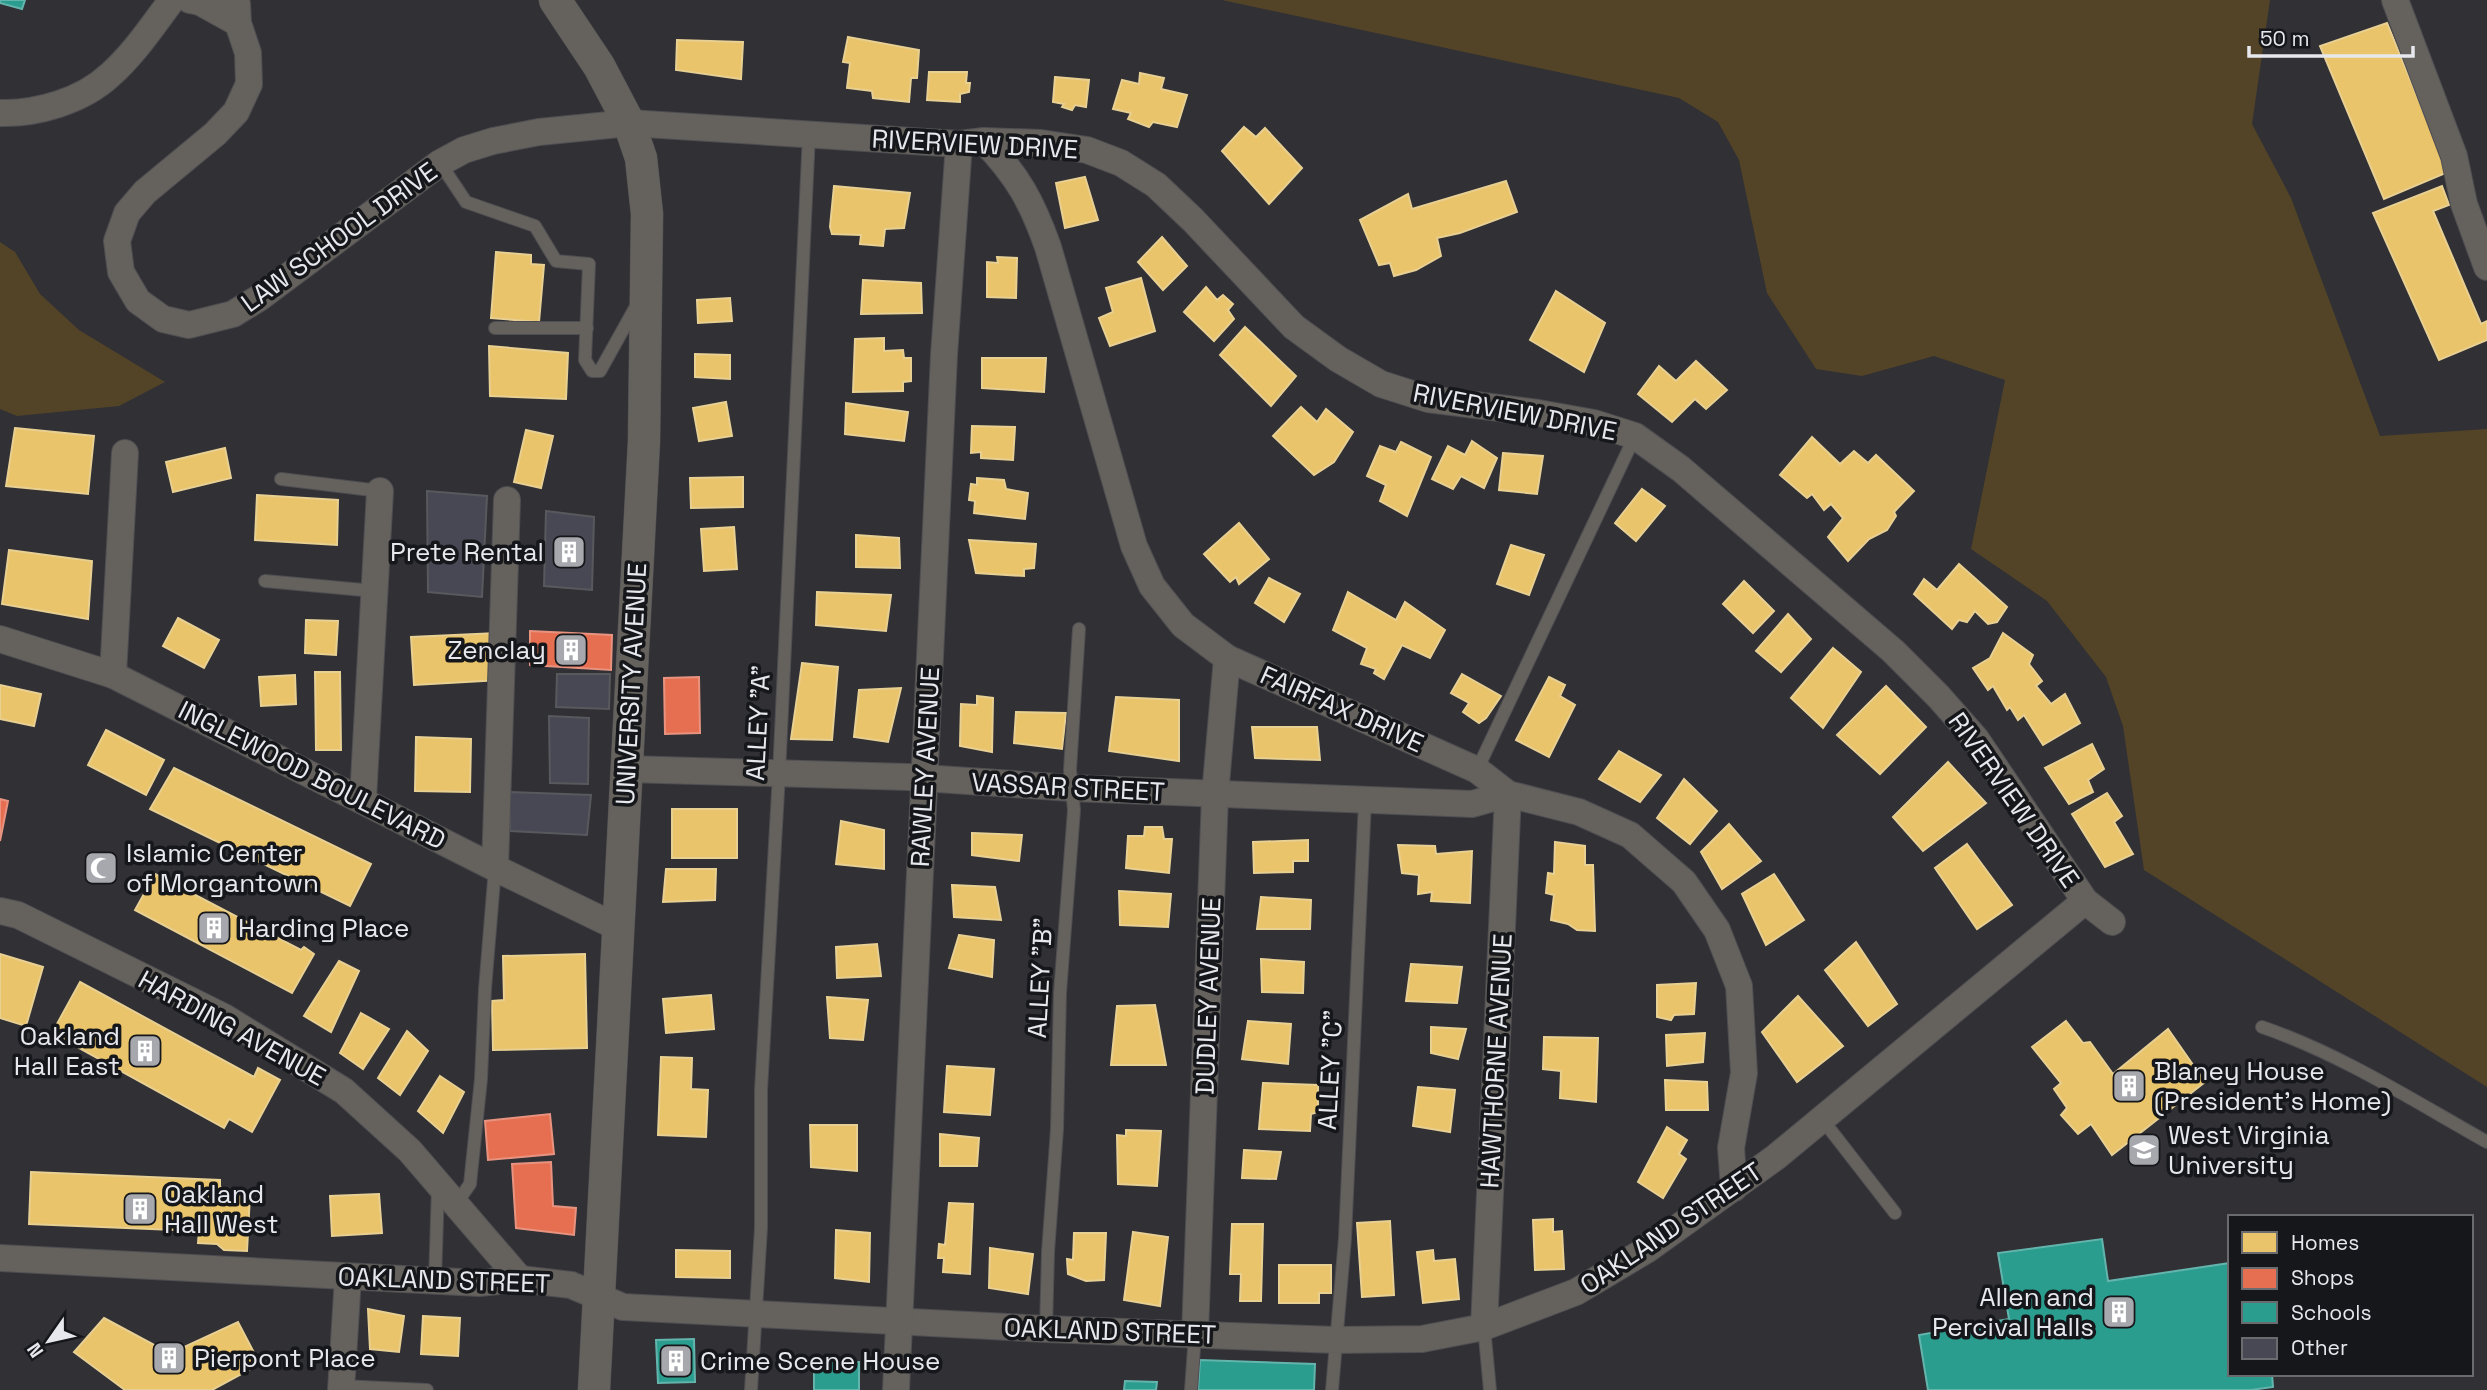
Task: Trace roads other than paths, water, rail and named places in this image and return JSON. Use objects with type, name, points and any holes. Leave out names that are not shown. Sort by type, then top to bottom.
[{"type":"street","points":[[0,113],[20,114],[65,101],[109,76],[172,0]]},
{"type":"street","name":"LAW SCHOOL DRIVE","points":[[190,0],[236,12],[248,53],[249,84],[236,112],[215,134],[145,192],[127,213],[117,241],[121,272],[138,301],[163,319],[189,325],[233,314],[322,253],[440,163],[464,150],[539,132],[629,123]]},
{"type":"street","name":"UNIVERSITY AVENUE","points":[[555,0],[599,66],[629,123],[641,158],[647,214],[643,440],[594,1390]]},
{"type":"street","points":[[2395,0],[2454,156],[2464,204],[2487,267]]},
{"type":"street","name":"RIVERVIEW DRIVE","points":[[629,123],[971,143],[1041,143],[1087,150],[1121,163],[1156,185],[1294,327],[1338,359],[1381,384],[1427,399],[1538,412],[1594,423],[1635,436],[1681,469],[1893,651],[1939,696],[1976,739],[2085,901],[2112,922]]},
{"type":"street","name":"FAIRFAX DRIVE","points":[[971,143],[1009,167],[1033,206],[1048,247],[1134,546],[1152,586],[1182,625],[1227,658],[1477,770],[1508,794],[1579,812],[1630,835],[1684,882],[1717,930],[1739,986],[1744,1073],[1731,1148],[1734,1188]]},
{"type":"street","name":"RAWLEY AVENUE","points":[[896,1390],[944,355],[971,143]]},
{"type":"street","points":[[113,674],[125,453]]},
{"type":"street","points":[[363,800],[380,491]]},
{"type":"street","points":[[495,868],[507,500]]},
{"type":"street","name":"INGLEWOOD BOULEVARD","points":[[0,639],[113,674],[617,927]]},
{"type":"street","name":"DUDLEY AVENUE","points":[[1195,1334],[1215,795],[1227,658]]},
{"type":"street","name":"VASSAR STREET","points":[[627,769],[925,779],[1365,801],[1472,804],[1508,794]]},
{"type":"street","name":"HAWTHORNE AVENUE","points":[[1484,1327],[1508,794]]},
{"type":"street","name":"OAKLAND STREET","points":[[0,1258],[479,1283],[520,1279],[570,1284],[622,1307],[1046,1329],[1336,1340],[1422,1339],[1484,1327],[1576,1292],[1612,1272],[1734,1188],[1822,1119],[2085,901]]},
{"type":"street","name":"HARDING AVENUE","points":[[0,911],[18,915],[224,1017],[344,1091],[410,1151],[520,1279]]},
{"type":"street","points":[[341,1388],[348,1277]]},
{"type":"lane","name":"ALLEY \"A\"","points":[[751,1390],[761,1228],[761,1090],[779,774],[809,134]]},
{"type":"lane","points":[[440,163],[466,202],[535,226],[556,261],[590,264],[585,360],[592,371],[600,371],[647,288]]},
{"type":"lane","points":[[495,327],[587,328]]},
{"type":"lane","points":[[1477,770],[1635,436]]},
{"type":"lane","points":[[281,479],[380,491]]},
{"type":"lane","points":[[265,582],[374,591]]},
{"type":"lane","name":"ALLEY \"B\"","points":[[1046,1329],[1048,1252],[1057,1129],[1060,993],[1074,810],[1070,770],[1079,629]]},
{"type":"lane","name":"ALLEY \"C\"","points":[[1332,1390],[1347,1197],[1365,801]]},
{"type":"lane","points":[[456,1204],[470,1184],[472,1171],[495,868]]},
{"type":"lane","points":[[2262,1027],[2293,1038],[2344,1063],[2487,1142]]},
{"type":"lane","points":[[1822,1119],[1895,1213]]},
{"type":"lane","points":[[435,1281],[438,1183]]},
{"type":"lane","points":[[1484,1327],[1490,1390]]},
{"type":"lane","points":[[1191,1390],[1195,1334]]},
{"type":"lane","points":[[341,1388],[427,1390]]},
{"type":"place","name":"Prete Rental","points":[[569,552]]},
{"type":"place","name":"Zenclay","points":[[571,650]]},
{"type":"place","name":"Islamic Center of Morgantown","points":[[101,868]]},
{"type":"place","name":"Harding Place","points":[[214,928]]},
{"type":"place","name":"Oakland Hall East","points":[[145,1051]]},
{"type":"place","name":"Blaney House (President’s Home)","points":[[2129,1086]]},
{"type":"place","name":"West Virginia University","points":[[2144,1150]]},
{"type":"place","name":"Oakland Hall West","points":[[140,1209]]},
{"type":"place","name":"Allen and Percival Halls","points":[[2119,1312]]},
{"type":"place","name":"Pierpont Place","points":[[169,1358]]},
{"type":"place","name":"Crime Scene House","points":[[676,1361]]}]
